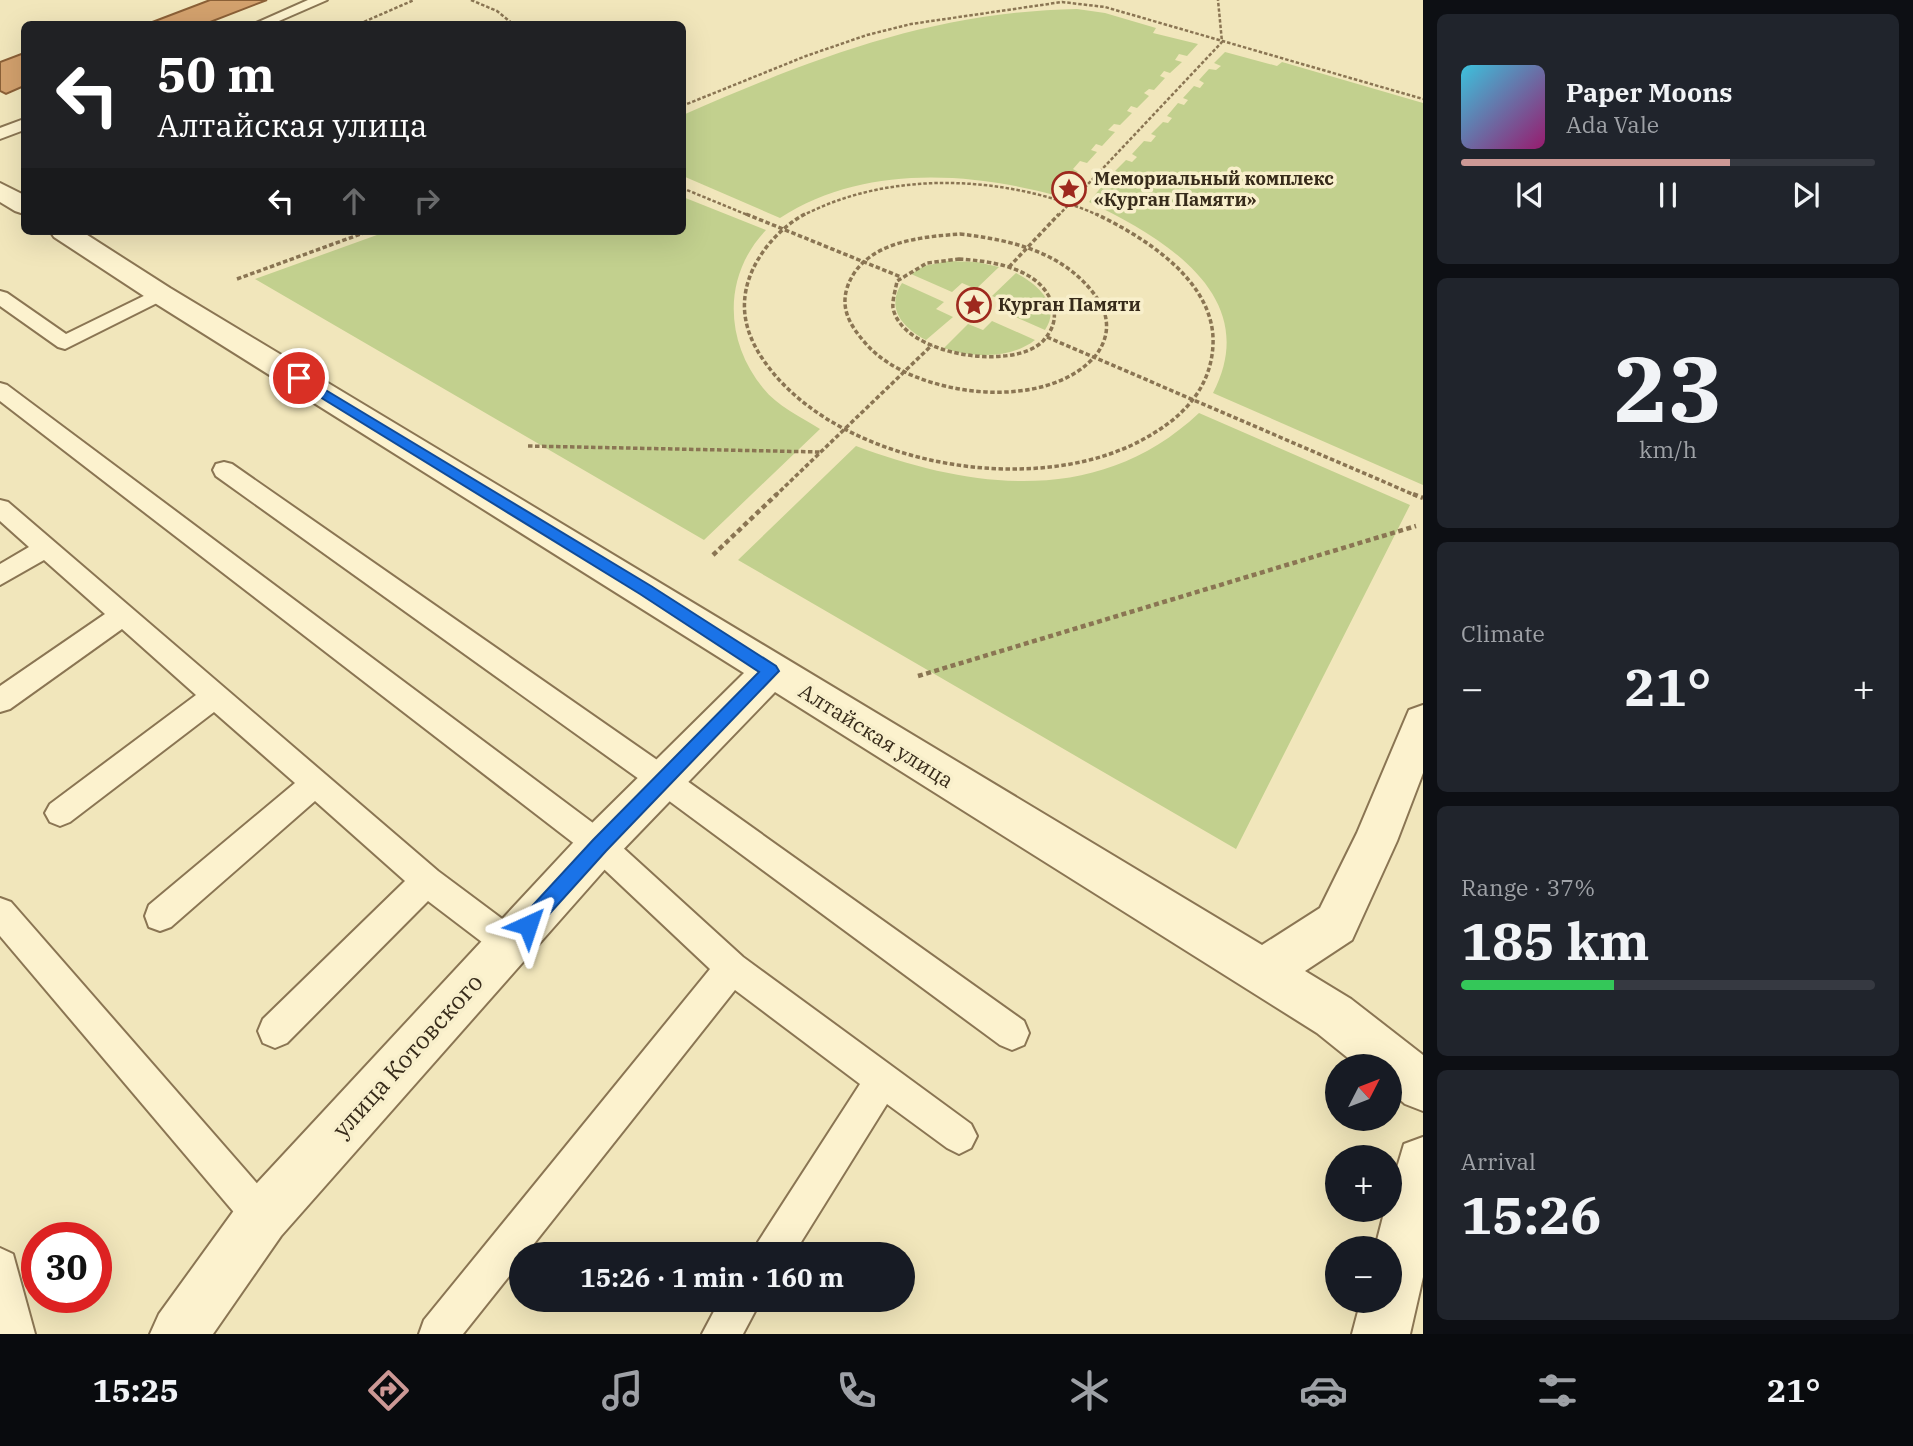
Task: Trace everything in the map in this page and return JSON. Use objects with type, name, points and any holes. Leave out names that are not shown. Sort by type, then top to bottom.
[{"type":"street","points":[[0,191],[21,204]]},
{"type":"street","name":"Алтайская улица","points":[[69,235],[160,294],[1334,1016],[1423,1086]]},
{"type":"street","name":"улица Котовского","points":[[179,1334],[262,1217],[600,845],[771,671]]},
{"type":"street","points":[[1261,973],[1336,924],[1375,841],[1423,722]]},
{"type":"street","points":[[1402,1247],[1423,1163]]},
{"type":"street","points":[[1381,1334],[1386,1313]]},
{"type":"lane","points":[[268,21],[320,0]]},
{"type":"lane","points":[[0,134],[21,125]]},
{"type":"lane","points":[[0,297],[65,343],[160,294]]},
{"type":"lane","points":[[0,390],[600,845],[732,968],[959,1136]]},
{"type":"lane","points":[[224,470],[663,780],[1012,1033]]},
{"type":"lane","points":[[0,508],[427,881],[510,944]]},
{"type":"lane","points":[[0,576],[45,548]]},
{"type":"lane","points":[[0,701],[123,615]]},
{"type":"lane","points":[[60,813],[215,696]]},
{"type":"lane","points":[[160,916],[316,783]]},
{"type":"lane","points":[[275,1031],[427,881]]},
{"type":"lane","points":[[0,913],[262,1217]]},
{"type":"lane","points":[[438,1334],[732,968]]},
{"type":"lane","points":[[779,1242],[883,1079]]},
{"type":"lane","points":[[0,1267],[16,1334]]},
{"type":"lane","points":[[721,1334],[735,1312]]},
{"type":"path","points":[[366,21],[414,0]]},
{"type":"path","points":[[471,0],[497,11],[509,21]]},
{"type":"path","points":[[1045,0],[1105,7],[1423,99]]},
{"type":"path","points":[[1009,267],[1222,42],[1218,0]]},
{"type":"path","points":[[686,104],[748,77],[867,35],[911,24],[1062,2]]},
{"type":"path","points":[[901,184],[985,187],[1070,203],[1108,219],[1138,237],[1170,262],[1196,290],[1209,312],[1215,331],[1210,374],[1195,399],[1148,438],[1098,458],[1065,466],[1028,470],[943,461],[878,443],[820,415],[779,383],[753,345],[745,326],[743,304],[746,281],[766,245],[783,228],[800,215],[845,196],[901,184]]},
{"type":"path","points":[[686,190],[901,277]]},
{"type":"path","points":[[960,234],[999,238],[1060,262],[1093,288],[1106,313],[1106,337],[1095,358],[1068,377],[1033,389],[1001,391],[947,386],[904,372],[875,354],[853,330],[844,306],[848,282],[864,261],[889,246],[923,236],[960,234]]},
{"type":"path","points":[[237,279],[358,235]]},
{"type":"path","points":[[943,260],[976,260],[1009,267],[1039,285],[1051,300],[1055,316],[1051,332],[1042,342],[1003,355],[962,355],[932,345],[909,332],[892,309],[891,297],[901,277],[914,268],[943,260]]},
{"type":"path","points":[[1047,337],[1423,498]]},
{"type":"path","points":[[713,555],[932,345]]},
{"type":"path","points":[[528,446],[821,452]]},
{"type":"path","points":[[918,676],[1416,526]]},
{"type":"green space","points":[[1077,9],[1105,13],[1156,28],[1153,33],[1198,44],[1187,56],[1179,54],[1175,60],[1182,62],[1170,73],[1164,71],[1160,76],[1165,78],[1154,90],[1149,89],[1144,93],[1149,96],[1137,108],[1131,106],[1127,111],[1132,113],[1120,125],[1114,124],[1108,130],[1115,132],[1102,146],[1096,144],[1091,150],[1097,152],[1087,163],[1080,161],[1073,169],[1078,172],[1054,195],[985,181],[914,178],[844,189],[811,201],[780,218],[686,177],[686,114],[779,75],[874,42],[972,19]]},
{"type":"green space","points":[[1225,52],[1277,66],[1282,62],[1423,103],[1423,485],[1213,393],[1225,359],[1225,328],[1216,300],[1198,275],[1175,253],[1089,202],[1107,180],[1115,182],[1121,174],[1115,171],[1126,160],[1132,162],[1137,157],[1132,154],[1144,141],[1151,142],[1156,136],[1151,134],[1163,122],[1168,123],[1172,118],[1167,116],[1178,103],[1184,105],[1188,100],[1183,98],[1194,86],[1200,88],[1204,83],[1199,80],[1209,69],[1216,70],[1221,66],[1214,63]]},
{"type":"green space","points":[[686,198],[766,230],[742,267],[736,287],[735,329],[750,369],[763,388],[790,411],[820,429],[704,540],[255,279],[377,235],[686,235]]},
{"type":"green space","points":[[948,261],[977,262],[999,267],[976,289],[962,283],[952,292],[911,274],[924,266]]},
{"type":"green space","points":[[1016,273],[1032,283],[1045,296],[1051,312],[1045,330],[1002,311],[1010,303],[992,296]]},
{"type":"green space","points":[[902,283],[944,302],[936,309],[953,317],[926,340],[910,330],[896,309],[897,292]]},
{"type":"green space","points":[[992,321],[1035,340],[1003,354],[967,354],[944,348],[968,324],[983,330]]},
{"type":"green space","points":[[1199,413],[1410,505],[1236,849],[738,560],[856,446],[945,472],[990,479],[1035,481],[1078,476],[1120,464],[1161,443]]},
{"type":"building","points":[[210,0],[267,0],[213,21],[155,21]]},
{"type":"building","points":[[21,54],[21,87],[6,94],[0,91],[0,62]]},
{"type":"place","name":"Мемориальный комплекс «Курган Памяти»","points":[[1069,189]]},
{"type":"place","name":"Курган Памяти","points":[[974,305]]},
{"type":"route","points":[[299,378],[645,590],[771,671],[600,845],[528,925]]}]
